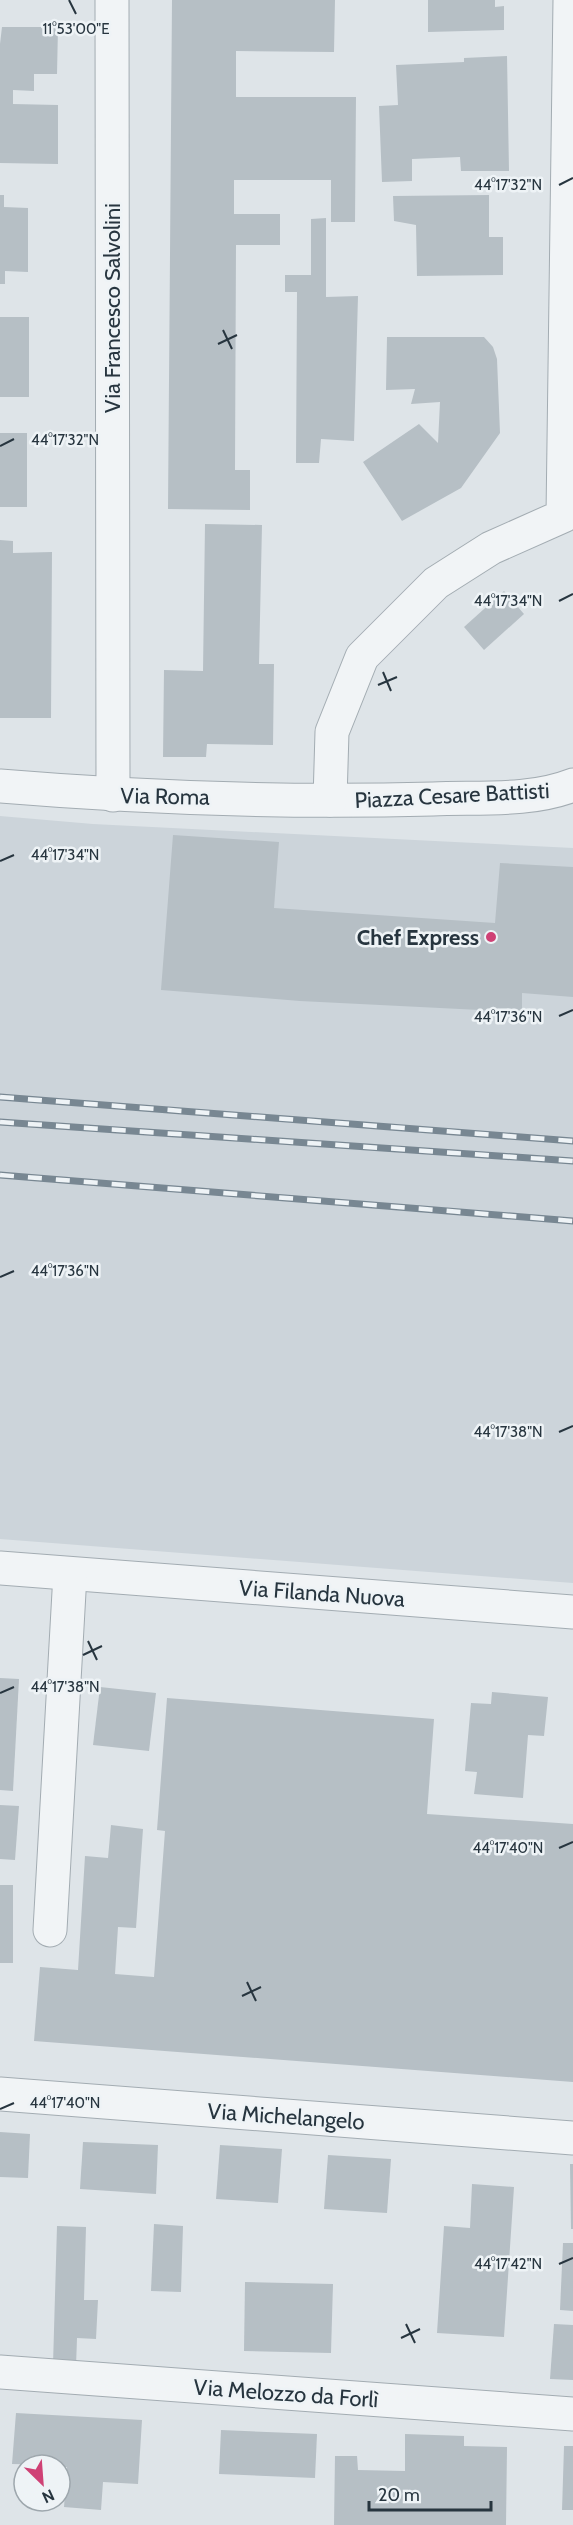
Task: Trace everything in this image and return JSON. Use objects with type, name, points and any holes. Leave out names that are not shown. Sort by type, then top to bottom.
[{"type":"street","name":"Via Francesco Salvolini","points":[[112,0],[113,795]]},
{"type":"street","points":[[330,800],[332,732],[362,657],[436,583],[490,548],[563,516],[570,0]]},
{"type":"street","name":"Piazza Cesare Battisti","points":[[330,800],[523,796],[573,785]]},
{"type":"street","name":"Via Roma","points":[[0,786],[113,795],[330,800]]},
{"type":"street","name":"Via Filanda Nuova","points":[[0,1568],[573,1612]]},
{"type":"street","points":[[50,1930],[70,1574]]},
{"type":"street","name":"Via Michelangelo","points":[[0,2094],[573,2138]]},
{"type":"street","name":"Via Melozzo da Forlì","points":[[0,2372],[573,2414]]},
{"type":"shaded area","points":[[0,816],[93,824],[573,848],[573,1583],[0,1539]]},
{"type":"building","points":[[172,0],[335,0],[334,52],[236,51],[236,97],[356,97],[355,222],[331,222],[331,180],[234,180],[234,214],[280,214],[280,245],[236,245],[235,470],[250,470],[250,510],[168,509]]},
{"type":"building","points":[[428,0],[495,0],[495,7],[504,6],[504,30],[428,32]]},
{"type":"building","points":[[2,27],[58,27],[57,74],[34,74],[34,91],[13,90],[13,104],[58,105],[58,164],[0,163]]},
{"type":"building","points":[[507,56],[509,171],[461,171],[460,157],[412,159],[412,181],[382,182],[379,106],[398,105],[396,65],[464,62],[464,58]]},
{"type":"building","points":[[0,195],[4,195],[4,207],[28,208],[28,272],[5,271],[5,284],[0,284]]},
{"type":"building","points":[[489,195],[489,237],[503,237],[503,275],[417,276],[416,225],[394,221],[393,196]]},
{"type":"building","points":[[326,218],[326,297],[358,296],[354,441],[321,439],[319,463],[296,463],[297,292],[285,292],[285,275],[311,275],[311,219]]},
{"type":"building","points":[[0,317],[29,317],[29,397],[0,397]]},
{"type":"building","points":[[387,337],[484,337],[493,347],[497,359],[500,433],[461,488],[402,521],[363,462],[419,424],[438,443],[440,402],[411,404],[415,389],[386,390]]},
{"type":"building","points":[[0,433],[27,433],[27,507],[0,507]]},
{"type":"building","points":[[205,524],[262,525],[259,664],[274,664],[273,745],[207,744],[206,757],[163,757],[164,670],[203,671]]},
{"type":"building","points":[[0,540],[13,541],[13,553],[52,552],[51,718],[0,718]]},
{"type":"building","points":[[504,591],[524,614],[484,650],[464,627]]},
{"type":"building","points":[[173,835],[279,842],[274,908],[495,923],[500,863],[573,867],[573,997],[522,993],[522,1012],[300,1001],[161,990]]},
{"type":"building","points":[[0,1678],[19,1679],[13,1791],[0,1790]]},
{"type":"building","points":[[100,1687],[156,1693],[149,1751],[93,1745]]},
{"type":"building","points":[[492,1692],[548,1697],[544,1736],[528,1735],[523,1798],[474,1794],[477,1772],[465,1771],[471,1703],[491,1704]]},
{"type":"building","points":[[167,1698],[434,1719],[427,1814],[573,1824],[573,2082],[34,2041],[40,1967],[78,1970],[85,1856],[108,1858],[111,1825],[143,1829],[136,1928],[118,1927],[115,1974],[154,1977],[165,1831],[157,1830]]},
{"type":"building","points":[[0,1805],[19,1806],[15,1860],[0,1859]]},
{"type":"building","points":[[0,1885],[13,1885],[13,1963],[0,1963]]},
{"type":"building","points":[[0,2132],[30,2134],[28,2178],[0,2177]]},
{"type":"building","points":[[83,2142],[158,2145],[156,2194],[80,2189]]},
{"type":"building","points":[[220,2145],[282,2149],[278,2203],[216,2199]]},
{"type":"building","points":[[328,2155],[391,2159],[387,2213],[324,2209]]},
{"type":"building","points":[[570,2164],[573,2164],[573,2229],[571,2229]]},
{"type":"building","points":[[472,2184],[514,2187],[504,2337],[437,2333],[444,2226],[470,2228]]},
{"type":"building","points":[[154,2224],[183,2226],[181,2292],[151,2291]]},
{"type":"building","points":[[57,2226],[86,2227],[84,2300],[98,2300],[96,2339],[77,2338],[76,2367],[53,2365]]},
{"type":"building","points":[[563,2243],[573,2243],[573,2311],[560,2310]]},
{"type":"building","points":[[245,2282],[333,2284],[331,2353],[244,2351]]},
{"type":"building","points":[[554,2324],[573,2325],[573,2380],[550,2379]]},
{"type":"building","points":[[16,2413],[142,2420],[138,2484],[103,2482],[101,2510],[72,2508],[72,2453],[13,2453]]},
{"type":"building","points":[[221,2430],[317,2434],[315,2478],[219,2474]]},
{"type":"building","points":[[405,2434],[464,2436],[464,2446],[507,2447],[506,2525],[334,2525],[335,2456],[357,2456],[358,2470],[405,2471]]},
{"type":"building","points":[[564,2446],[573,2446],[573,2510],[562,2510]]},
{"type":"railway","points":[[0,1097],[573,1141]]},
{"type":"railway","points":[[0,1122],[573,1161]]},
{"type":"railway","points":[[0,1175],[573,1221]]},
{"type":"place","name":"Chef Express","points":[[491,937]]}]
